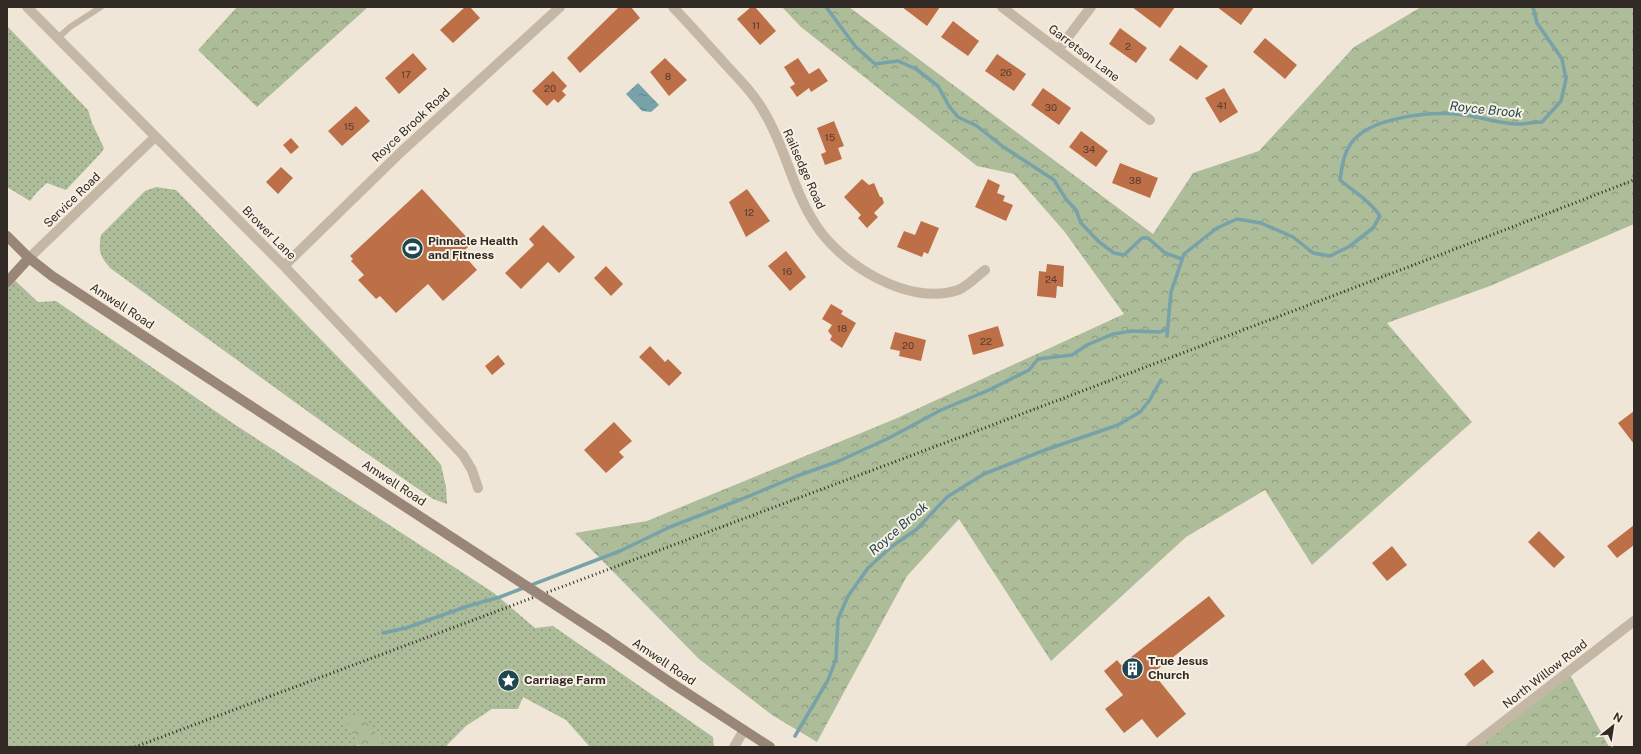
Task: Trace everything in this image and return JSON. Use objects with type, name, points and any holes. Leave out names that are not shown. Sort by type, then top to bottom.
[{"type":"main road","name":"Amwell Road","points":[[7,236],[52,276],[770,747]]},
{"type":"main road","name":"Service Road","points":[[7,282],[30,258]]},
{"type":"street","name":"Brower Lane","points":[[27,7],[284,266],[463,455],[472,470],[478,488]]},
{"type":"street","name":"Royce Brook Road","points":[[284,266],[402,151],[560,7]]},
{"type":"street","name":"Railsedge Road","points":[[673,7],[754,96],[765,112],[776,134],[799,194],[814,223],[832,244],[851,261],[869,274],[894,285],[917,292],[938,294],[960,289],[985,270]]},
{"type":"street","name":"Garretson Lane","points":[[1002,7],[1150,120]]},
{"type":"street","points":[[1058,50],[1091,7]]},
{"type":"street","name":"Service Road","points":[[30,258],[155,137]]},
{"type":"street","name":"North Willow Road","points":[[1471,747],[1634,621]]},
{"type":"street","points":[[734,747],[744,730]]},
{"type":"lane","points":[[58,38],[70,27],[101,7]]},
{"type":"green space","points":[[237,7],[368,7],[257,107],[198,50]]},
{"type":"green space","points":[[782,7],[849,7],[1153,234],[1193,173],[1259,151],[1354,47],[1421,7],[1634,7],[1634,224],[1490,286],[1387,323],[1472,422],[1312,565],[1265,490],[1186,537],[1051,661],[959,519],[907,576],[817,742],[772,715],[699,659],[575,533],[647,521],[895,419],[1124,314],[1064,231],[1014,174],[977,166],[801,27]]},
{"type":"green space","points":[[7,26],[88,110],[92,123],[104,148],[66,190],[47,183],[30,201],[7,187]]},
{"type":"green space","points":[[156,187],[176,190],[429,451],[441,465],[446,487],[447,504],[433,499],[350,442],[110,268],[101,253],[101,235],[145,191]]},
{"type":"green space","points":[[7,273],[38,302],[56,301],[234,424],[494,593],[535,628],[553,626],[713,737],[714,747],[590,747],[566,720],[523,697],[518,709],[492,709],[466,726],[446,747],[388,747],[375,731],[343,717],[359,745],[356,747],[7,747]]},
{"type":"green space","points":[[1569,673],[1609,747],[1476,747]]},
{"type":"green space","points":[[343,717],[360,717],[375,731],[388,747],[360,747]]},
{"type":"water","points":[[638,83],[659,105],[651,112],[642,111],[626,94]]},
{"type":"building","points":[[465,7],[470,7],[480,18],[453,43],[440,30]]},
{"type":"building","points":[[619,7],[631,7],[640,18],[580,73],[567,58]]},
{"type":"building","points":[[751,7],[755,7],[776,31],[760,45],[737,19]]},
{"type":"building","points":[[902,7],[940,7],[927,26]]},
{"type":"building","points":[[1132,7],[1175,7],[1160,28]]},
{"type":"building","points":[[1217,7],[1254,7],[1241,25]]},
{"type":"building","points":[[953,21],[979,41],[968,56],[941,37]]},
{"type":"building","points":[[1120,28],[1147,48],[1136,63],[1109,44]]},
{"type":"building","points":[[1265,38],[1297,65],[1285,79],[1253,52]]},
{"type":"building","points":[[1180,45],[1208,66],[1197,80],[1169,60]]},
{"type":"building","points":[[413,53],[427,69],[399,94],[385,78]]},
{"type":"building","points":[[997,54],[1026,74],[1014,91],[985,71]]},
{"type":"building","points":[[665,58],[687,80],[669,96],[650,72]]},
{"type":"building","points":[[798,58],[809,74],[819,68],[828,81],[811,92],[809,88],[797,97],[790,87],[795,84],[784,67]]},
{"type":"building","points":[[553,71],[567,86],[562,91],[566,95],[558,103],[554,99],[547,106],[532,91]]},
{"type":"building","points":[[1043,88],[1071,108],[1059,125],[1031,105]]},
{"type":"building","points":[[1224,88],[1238,112],[1220,123],[1205,98]]},
{"type":"building","points":[[356,106],[370,121],[342,146],[328,131]]},
{"type":"building","points":[[834,121],[844,146],[838,148],[842,159],[825,165],[821,154],[826,152],[817,128]]},
{"type":"building","points":[[1081,131],[1108,151],[1096,167],[1069,147]]},
{"type":"building","points":[[291,138],[299,147],[291,154],[283,145]]},
{"type":"building","points":[[1120,163],[1158,178],[1150,198],[1112,183]]},
{"type":"building","points":[[281,167],[293,178],[278,194],[266,182]]},
{"type":"building","points":[[862,179],[869,185],[874,183],[884,203],[874,213],[878,217],[867,228],[858,218],[861,215],[844,197]]},
{"type":"building","points":[[988,179],[1000,185],[997,193],[1005,196],[1003,201],[1013,205],[1006,221],[975,207]]},
{"type":"building","name":"Pinnacle Health and Fitness","points":[[422,189],[472,243],[462,253],[477,270],[443,301],[428,284],[396,313],[380,296],[376,299],[358,280],[364,275],[351,261],[353,259],[350,256]]},
{"type":"building","points":[[747,189],[770,221],[746,237],[729,202]]},
{"type":"building","points":[[921,221],[939,228],[928,254],[924,252],[922,257],[897,247],[904,231],[915,235]]},
{"type":"building","points":[[543,225],[575,257],[559,273],[548,262],[521,289],[505,273],[534,245],[529,239]]},
{"type":"building","points":[[786,251],[806,277],[790,291],[768,266]]},
{"type":"building","points":[[1047,264],[1064,266],[1063,287],[1057,286],[1056,298],[1037,296],[1039,271],[1046,272]]},
{"type":"building","points":[[606,266],[623,284],[611,296],[594,278]]},
{"type":"building","points":[[831,304],[843,311],[841,314],[856,323],[842,348],[830,340],[832,336],[828,331],[832,325],[822,319]]},
{"type":"building","points":[[998,326],[1004,346],[973,355],[968,335]]},
{"type":"building","points":[[895,332],[926,340],[921,361],[899,356],[900,351],[890,349]]},
{"type":"building","points":[[650,346],[665,362],[668,359],[682,373],[669,386],[639,357]]},
{"type":"building","points":[[498,355],[505,364],[492,375],[485,366]]},
{"type":"building","points":[[1634,411],[1634,444],[1618,423]]},
{"type":"building","points":[[614,422],[632,441],[619,452],[624,457],[606,473],[584,450]]},
{"type":"building","points":[[1634,525],[1634,545],[1617,558],[1607,546]]},
{"type":"building","points":[[1539,531],[1565,557],[1554,568],[1528,542]]},
{"type":"building","points":[[1392,546],[1407,565],[1387,581],[1372,563]]},
{"type":"building","name":"True Jesus Church","points":[[1209,596],[1225,616],[1153,673],[1186,714],[1157,738],[1142,719],[1124,733],[1105,709],[1123,695],[1104,671],[1117,660],[1121,665]]},
{"type":"building","points":[[1483,659],[1494,672],[1474,687],[1464,674]]},
{"type":"waterway","points":[[826,7],[855,46],[875,64],[898,61],[916,69],[938,86],[949,106],[958,117],[977,126],[1002,146],[1054,180],[1066,199],[1076,210],[1081,223],[1099,242],[1114,253],[1124,255],[1142,238],[1148,238],[1165,253],[1182,259]]},
{"type":"waterway","name":"Royce Brook","points":[[1167,336],[1171,292],[1184,254],[1217,228],[1237,219],[1261,223],[1293,237],[1313,253],[1330,256],[1350,246],[1373,228],[1380,216],[1367,201],[1340,180],[1343,162],[1350,145],[1359,135],[1371,128],[1402,118],[1436,114],[1464,115],[1511,124],[1542,122],[1561,101],[1566,79],[1562,59],[1537,23],[1533,7]]},
{"type":"waterway","points":[[383,633],[406,628],[468,606],[500,597],[620,551],[670,527],[797,476],[839,461],[889,438],[941,410],[989,390],[1029,370],[1038,359],[1072,355],[1087,345],[1113,334],[1132,331],[1160,332],[1167,329]]},
{"type":"waterway","name":"Royce Brook","points":[[795,736],[828,680],[836,659],[838,619],[848,596],[868,568],[891,547],[917,529],[947,497],[984,474],[1045,450],[1118,425],[1140,412],[1149,401],[1161,380]]},
{"type":"railway","points":[[135,747],[1073,395],[1634,180]]},
{"type":"place","name":"Pinnacle Health and Fitness","points":[[413,248]]},
{"type":"place","name":"True Jesus Church","points":[[1133,668]]},
{"type":"place","name":"Carriage Farm","points":[[509,680]]}]
